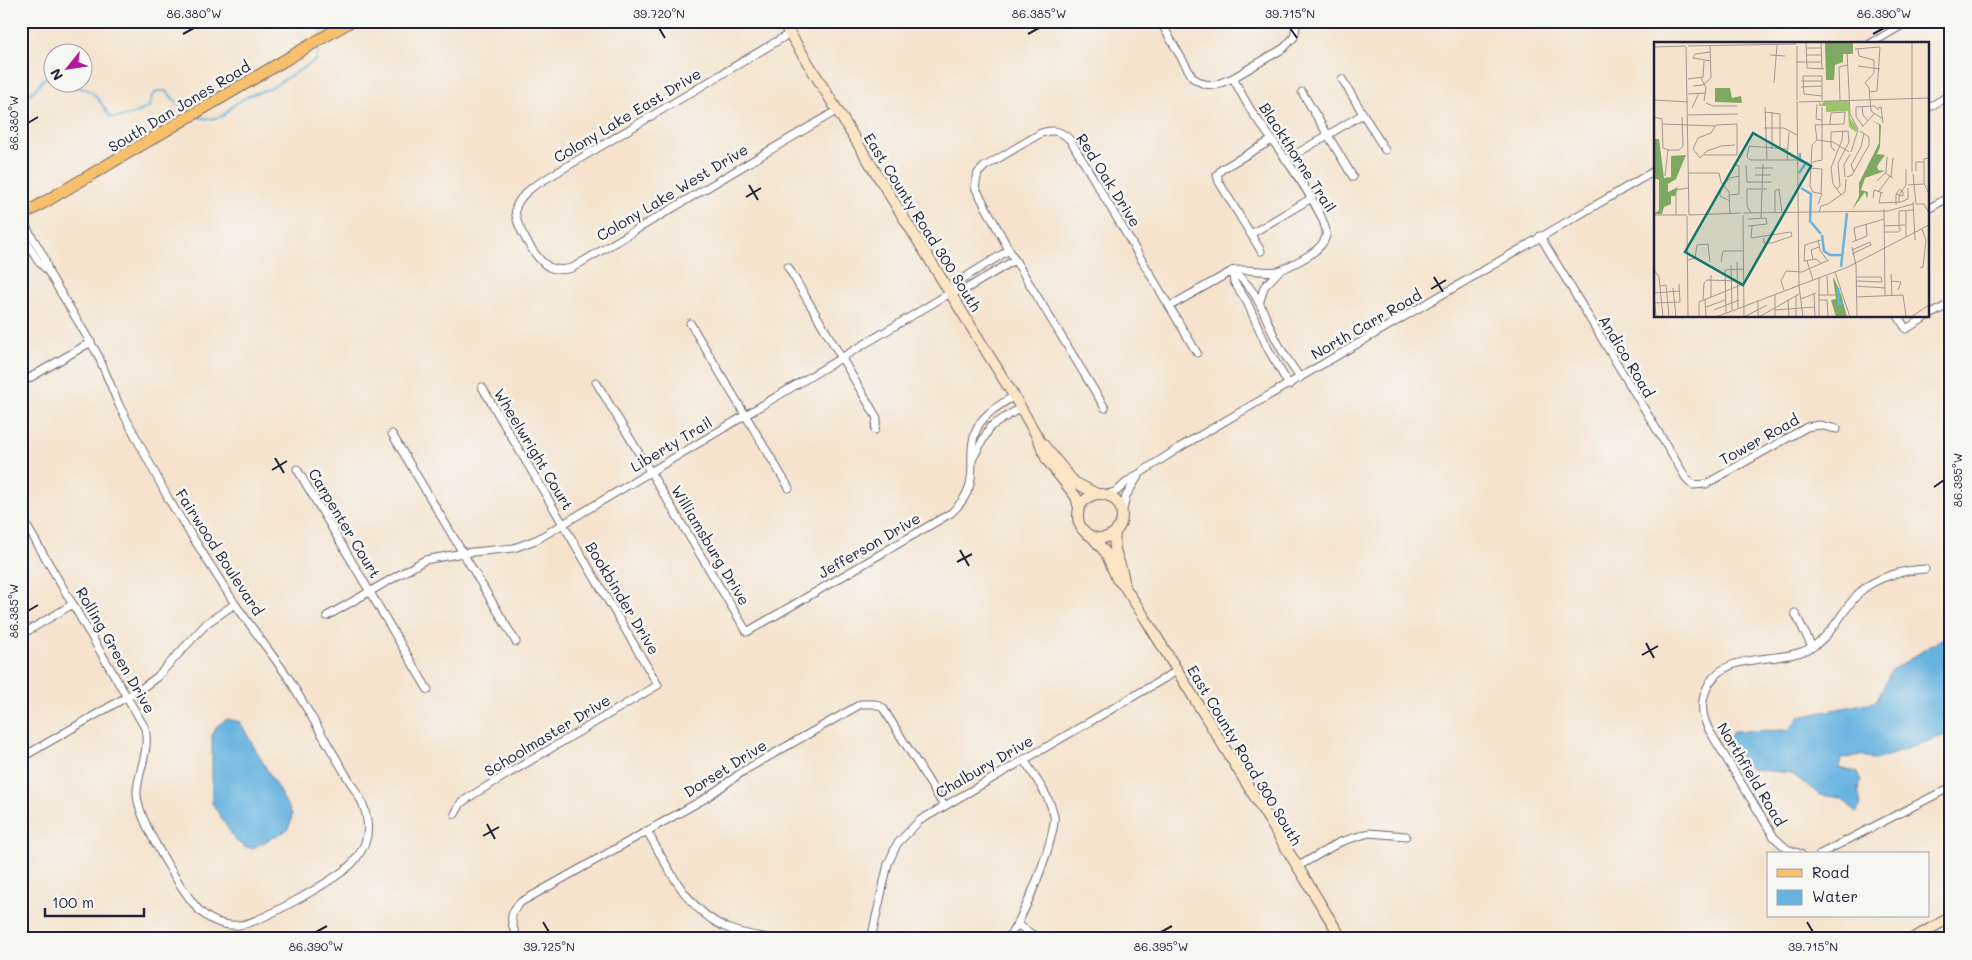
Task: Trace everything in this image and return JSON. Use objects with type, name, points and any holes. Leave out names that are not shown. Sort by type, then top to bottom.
[{"type":"main road","name":"South Dan Jones Road","points":[[21,217],[351,21]]},
{"type":"street","name":"East County Road 300 South","points":[[782,21],[1014,396],[1038,438],[1074,482],[1101,494]]},
{"type":"street","points":[[1160,21],[1193,78],[1204,84],[1215,85],[1233,78],[1284,48],[1294,37],[1297,21]]},
{"type":"street","points":[[1873,42],[1909,21]]},
{"type":"street","name":"Colony Lake East Drive","points":[[527,241],[518,225],[516,211],[521,197],[534,186],[789,34]]},
{"type":"street","name":"Blackthorne Trail","points":[[1233,78],[1251,111],[1286,160],[1326,226],[1323,244],[1279,271]]},
{"type":"street","points":[[1342,78],[1385,150]]},
{"type":"street","points":[[1302,92],[1353,177]]},
{"type":"street","points":[[1930,107],[1951,94]]},
{"type":"street","name":"Colony Lake West Drive","points":[[527,241],[537,256],[548,266],[560,270],[572,268],[836,111]]},
{"type":"street","points":[[1286,160],[1363,114]]},
{"type":"street","name":"Red Oak Drive","points":[[1105,408],[1009,250],[978,195],[975,180],[984,167],[1049,130],[1058,131],[1071,141],[1197,353]]},
{"type":"street","points":[[1261,252],[1219,182],[1217,175],[1222,169],[1272,140]]},
{"type":"street","name":"North Carr Road","points":[[1101,494],[1117,491],[1142,471],[1475,277],[1540,236],[1654,171]]},
{"type":"street","points":[[1930,208],[1951,196]]},
{"type":"street","points":[[1251,234],[1310,198]]},
{"type":"street","name":"Fairwood Boulevard","points":[[21,217],[44,257],[50,273],[90,342],[119,406],[160,484],[235,604],[288,677],[360,798],[367,820],[366,841],[348,868],[264,918],[240,926],[225,924]]},
{"type":"street","name":"Fairwood Boulevard","points":[[21,233],[38,261],[50,273]]},
{"type":"street","name":"Andico Road","points":[[1540,236],[1686,478],[1695,486]]},
{"type":"street","name":"Liberty Trail","points":[[328,616],[424,560],[522,546],[564,525],[950,293],[959,281],[1009,250]]},
{"type":"street","points":[[950,293],[964,290],[1016,260]]},
{"type":"street","points":[[788,267],[877,418],[874,430]]},
{"type":"street","points":[[1170,306],[1232,271],[1242,268],[1279,271]]},
{"type":"street","points":[[1232,271],[1241,277],[1260,301],[1278,344],[1300,378]]},
{"type":"street","points":[[1232,271],[1234,282],[1247,302],[1268,350],[1289,385]]},
{"type":"street","points":[[1260,301],[1264,287],[1279,271]]},
{"type":"street","points":[[1930,315],[1951,303]]},
{"type":"street","points":[[1899,318],[1906,329],[1925,318]]},
{"type":"street","points":[[690,323],[789,488]]},
{"type":"street","points":[[21,383],[90,342]]},
{"type":"street","name":"Williamsburg Drive","points":[[596,382],[747,632]]},
{"type":"street","name":"Wheelwright Court","points":[[482,387],[564,525]]},
{"type":"street","name":"Jefferson Drive","points":[[747,632],[951,512],[968,493],[973,479],[973,441],[980,424],[992,411],[1014,396]]},
{"type":"street","name":"Jefferson Drive","points":[[973,458],[981,448],[990,427],[1020,408]]},
{"type":"street","name":"Tower Road","points":[[1695,486],[1712,481],[1807,427],[1820,425],[1837,429]]},
{"type":"street","points":[[392,434],[516,642]]},
{"type":"street","name":"East County Road 300 South","points":[[1038,438],[1047,460],[1076,496],[1079,508]]},
{"type":"street","name":"Carpenter Court","points":[[296,469],[428,690]]},
{"type":"street","name":"North Carr Road","points":[[1122,514],[1126,496],[1142,471]]},
{"type":"street","points":[[1101,494],[1116,502],[1122,514],[1122,521],[1115,533],[1101,539],[1093,538],[1080,526],[1079,508],[1086,499],[1101,494]]},
{"type":"street","name":"Rolling Green Drive","points":[[21,516],[141,719],[147,737],[146,756],[137,792],[142,817],[191,901],[203,914],[225,924]]},
{"type":"street","name":"Bookbinder Drive","points":[[564,525],[658,685]]},
{"type":"street","name":"East County Road 300 South","points":[[1115,533],[1114,547],[1125,578],[1124,586]]},
{"type":"street","name":"East County Road 300 South","points":[[1093,538],[1106,554],[1117,579],[1124,586],[1342,939]]},
{"type":"street","name":"Northfield Road","points":[[1795,852],[1787,849],[1774,837],[1709,730],[1703,718],[1702,706],[1708,684],[1724,668],[1746,661],[1789,656],[1812,647],[1827,635],[1859,593],[1866,587],[1908,570],[1925,569]]},
{"type":"street","points":[[21,634],[73,604]]},
{"type":"street","points":[[21,758],[128,697],[157,677],[206,623],[235,604]]},
{"type":"street","points":[[1795,613],[1812,647]]},
{"type":"street","name":"Chalbury Drive","points":[[871,939],[888,864],[897,844],[919,821],[1176,671]]},
{"type":"street","name":"Schoolmaster Drive","points":[[455,814],[461,803],[474,794],[658,685]]},
{"type":"street","name":"Dorset Drive","points":[[518,939],[511,920],[515,907],[706,798],[745,770],[861,704],[874,704],[883,708],[944,806]]},
{"type":"street","points":[[1006,939],[1017,924],[1054,830],[1051,806],[1024,759]]},
{"type":"street","points":[[1824,852],[1951,787]]},
{"type":"street","points":[[646,831],[681,889],[701,911],[728,928],[773,939]]},
{"type":"street","points":[[1297,867],[1340,842],[1369,833],[1406,836]]},
{"type":"street","points":[[1912,939],[1951,916]]},
{"type":"street","points":[[1017,924],[1039,939]]},
{"type":"water","points":[[1951,633],[1951,733],[1876,760],[1860,755],[1841,759],[1839,768],[1857,772],[1861,781],[1858,789],[1861,805],[1856,813],[1842,798],[1820,795],[1791,773],[1751,769],[1738,759],[1728,741],[1733,731],[1789,730],[1799,717],[1877,701],[1891,671]]},
{"type":"water","points":[[227,719],[240,722],[292,814],[287,830],[253,848],[244,847],[235,840],[212,803],[212,735],[217,726]]},
{"type":"waterway","points":[[322,33],[323,24],[326,21]]},
{"type":"waterway","points":[[196,117],[211,119],[223,116],[232,106],[250,95],[269,89],[316,60],[320,45]]},
{"type":"waterway","points":[[21,91],[31,93],[42,81]]},
{"type":"waterway","points":[[91,92],[110,117],[130,115],[149,107],[152,96],[158,91],[166,91],[187,113]]},
{"type":"waterway","points":[[21,110],[25,120],[21,126]]}]
